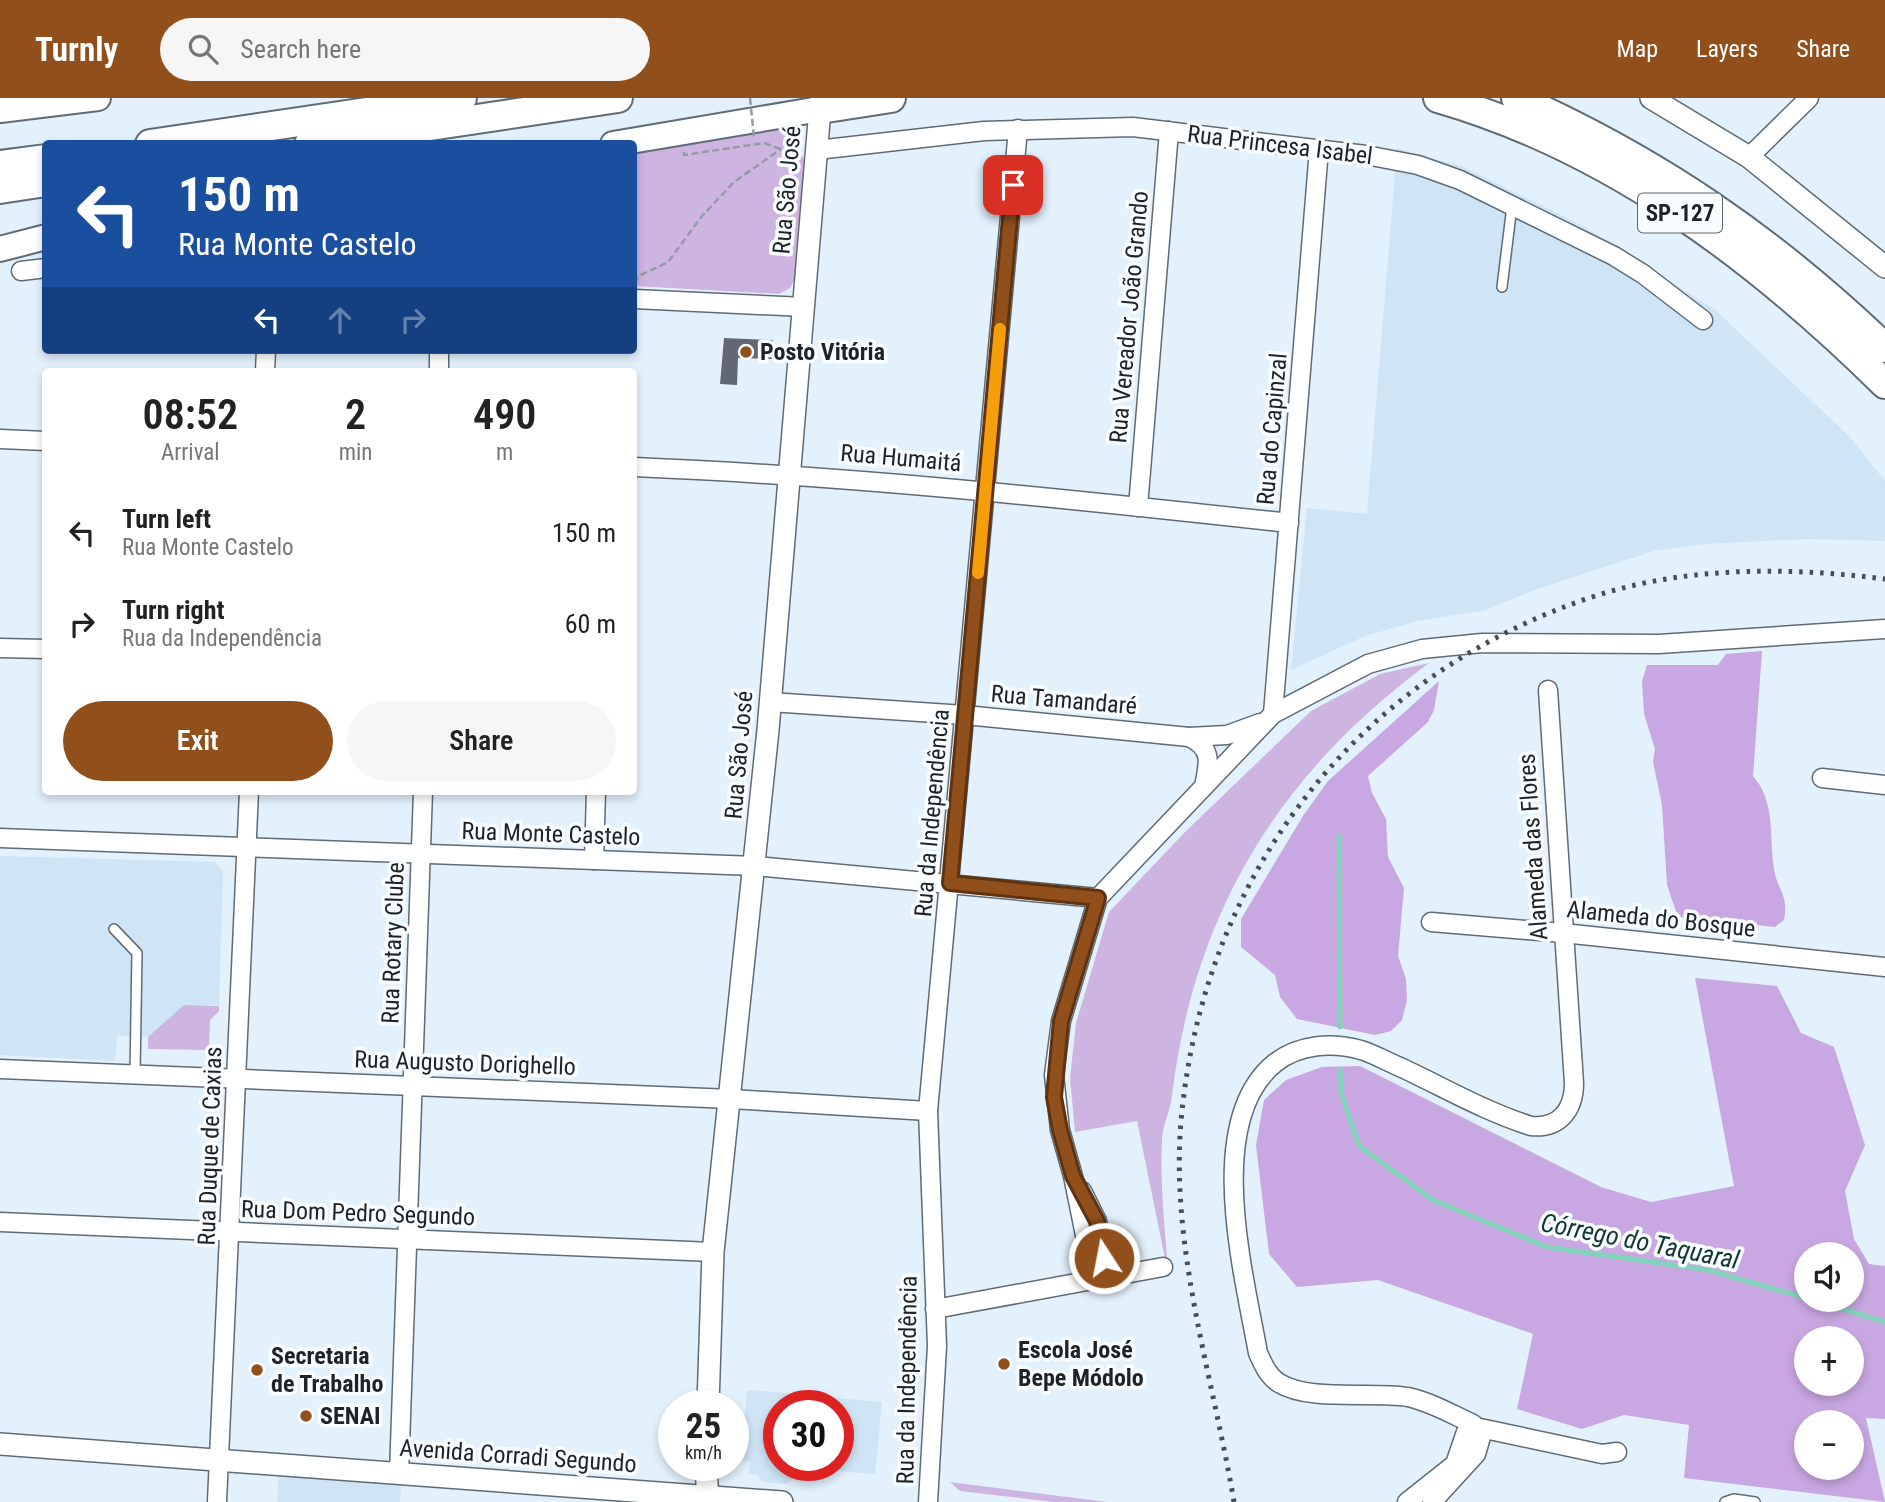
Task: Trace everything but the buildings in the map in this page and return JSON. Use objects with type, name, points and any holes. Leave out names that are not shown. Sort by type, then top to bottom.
[{"type":"highway","points":[[177,140],[462,98]]},
{"type":"highway","points":[[336,140],[618,98]]},
{"type":"highway","points":[[820,109],[891,98]]},
{"type":"highway","name":"SP-127","points":[[1438,98],[1529,131],[1604,168],[1672,207],[1731,247],[1776,284],[1827,327],[1885,384]]},
{"type":"highway","name":"SP-127","points":[[1516,98],[1623,150],[1692,190],[1798,269],[1885,348]]},
{"type":"highway","points":[[0,165],[42,160]]},
{"type":"highway","points":[[0,189],[42,184]]},
{"type":"main road","points":[[0,110],[98,98]]},
{"type":"main road","points":[[637,140],[820,109]]},
{"type":"main road","points":[[0,249],[42,238]]},
{"type":"street","points":[[1651,98],[1749,157],[1882,257]]},
{"type":"street","points":[[1749,157],[1809,98]]},
{"type":"street","name":"Rua São José","points":[[708,1390],[713,1252],[755,866],[820,109]]},
{"type":"street","name":"Rua Princesa Isabel","points":[[817,156],[1018,129],[1133,127],[1319,149],[1418,165],[1460,180],[1614,256],[1643,274],[1703,320]]},
{"type":"street","name":"Rua da Independência","points":[[928,1502],[937,1346],[928,1111],[1018,129]]},
{"type":"street","name":"Rua Vereador João Grando","points":[[1138,507],[1169,131]]},
{"type":"street","name":"Rua do Capinzal","points":[[1270,717],[1289,523],[1319,149]]},
{"type":"street","points":[[21,271],[42,268]]},
{"type":"street","points":[[637,299],[804,307]]},
{"type":"street","points":[[0,439],[42,442]]},
{"type":"street","name":"Rua Humaitá","points":[[637,467],[790,474],[986,490],[1289,523]]},
{"type":"street","points":[[1101,1278],[1097,1221],[1073,1176],[1060,1130],[1054,1075],[1061,1021],[1098,898],[1270,717],[1368,664],[1422,649],[1482,643],[1659,645],[1885,629]]},
{"type":"street","points":[[0,648],[42,649]]},
{"type":"street","name":"Alameda das Flores","points":[[1475,1430],[1429,1402],[1406,1397],[1296,1390],[1277,1382],[1265,1369],[1258,1353],[1239,1245],[1234,1157],[1237,1129],[1246,1101],[1262,1074],[1284,1056],[1304,1048],[1327,1045],[1362,1050],[1522,1123],[1541,1127],[1558,1121],[1571,1104],[1574,1083],[1548,690]]},
{"type":"street","name":"Rua Tamandaré","points":[[770,702],[965,715],[1189,737],[1227,735],[1270,717]]},
{"type":"street","points":[[1189,737],[1203,743],[1208,752],[1203,786]]},
{"type":"street","points":[[1822,778],[1885,785]]},
{"type":"street","name":"Rua Duque de Caxias","points":[[217,1502],[221,1459],[248,795]]},
{"type":"street","name":"Rua Rotary Clube","points":[[399,1474],[423,795]]},
{"type":"street","points":[[594,860],[596,795]]},
{"type":"street","name":"Rua Monte Castelo","points":[[0,838],[755,866],[1098,898]]},
{"type":"street","name":"Alameda do Bosque","points":[[1431,922],[1885,967]]},
{"type":"street","name":"Rua Augusto Dorighello","points":[[0,1069],[731,1099],[928,1111]]},
{"type":"street","name":"Rua Dom Pedro Segundo","points":[[0,1222],[713,1252]]},
{"type":"street","points":[[936,1309],[1163,1266]]},
{"type":"street","points":[[1475,1430],[1602,1454],[1617,1451]]},
{"type":"street","points":[[1407,1502],[1455,1464],[1475,1430]]},
{"type":"street","points":[[1432,1502],[1476,1454],[1475,1430]]},
{"type":"street","name":"Avenida Corradi Segundo","points":[[0,1444],[221,1459],[708,1499],[782,1502]]},
{"type":"street","points":[[707,1481],[708,1499]]},
{"type":"lane","points":[[1502,287],[1512,206]]},
{"type":"lane","points":[[114,929],[137,953],[135,1073]]},
{"type":"lane","points":[[1725,1502],[1734,1499],[1755,1502]]},
{"type":"path","points":[[750,98],[754,136]]},
{"type":"path","points":[[750,145],[764,143],[817,156]]},
{"type":"path","points":[[637,279],[668,262],[702,216],[734,182],[781,149]]},
{"type":"shaded area","points":[[774,127],[796,139],[805,162],[796,277],[790,288],[779,294],[637,286],[637,148]]},
{"type":"shaded area","points":[[1397,148],[1464,167],[1583,226],[1714,309],[1849,436],[1885,481],[1885,541],[1808,539],[1704,544],[1654,551],[1540,588],[1486,610],[1418,621],[1365,636],[1291,670],[1307,508],[1367,514]]},
{"type":"shaded area","points":[[1762,651],[1753,776],[1768,808],[1774,869],[1785,904],[1784,920],[1775,927],[1678,917],[1667,885],[1662,805],[1653,762],[1655,749],[1644,714],[1642,681],[1647,665],[1718,665],[1726,654]]},
{"type":"shaded area","points":[[1429,663],[1376,706],[1329,751],[1288,799],[1253,851],[1224,906],[1201,965],[1184,1028],[1162,1135],[1162,1193],[1169,1278],[1137,1121],[1075,1132],[1070,1078],[1076,1023],[1109,912],[1186,831],[1311,711],[1380,674]]},
{"type":"shaded area","points":[[1439,681],[1434,710],[1428,722],[1368,776],[1372,793],[1386,819],[1388,857],[1404,888],[1398,956],[1406,979],[1407,1000],[1402,1020],[1391,1031],[1375,1035],[1297,1019],[1280,997],[1275,975],[1241,947],[1241,919],[1303,816],[1328,781]]},
{"type":"shaded area","points":[[0,856],[215,862],[223,871],[219,1005],[184,1005],[148,1037],[117,1036],[115,1061],[0,1055]]},
{"type":"shaded area","points":[[1695,978],[1777,986],[1801,1033],[1834,1047],[1865,1145],[1845,1191],[1856,1242],[1794,1242],[1794,1312],[1864,1312],[1864,1256],[1869,1264],[1885,1266],[1885,1419],[1866,1418],[1885,1502],[1684,1478],[1689,1425],[1624,1415],[1582,1429],[1517,1409],[1533,1334],[1378,1280],[1297,1287],[1269,1254],[1256,1145],[1264,1100],[1286,1080],[1322,1067],[1360,1066],[1601,1187],[1651,1202],[1734,1186]]},
{"type":"shaded area","points":[[184,1005],[219,1006],[219,1011],[210,1020],[209,1048],[148,1049],[148,1037]]},
{"type":"shaded area","points":[[749,1390],[763,1391],[763,1481],[790,1481],[786,1484],[763,1482],[757,1475],[749,1473]]},
{"type":"shaded area","points":[[854,1400],[882,1402],[875,1474],[854,1472]]},
{"type":"shaded area","points":[[279,1474],[401,1483],[400,1502],[277,1502]]},
{"type":"shaded area","points":[[950,1482],[1107,1502],[1054,1502],[960,1491]]},
{"type":"waterway","name":"Córrego do Taquaral","points":[[1339,836],[1340,1027]]},
{"type":"waterway","name":"Córrego do Taquaral","points":[[1340,1070],[1341,1092],[1359,1146],[1433,1200],[1547,1247],[1708,1270],[1794,1295]]},
{"type":"waterway","name":"Córrego do Taquaral","points":[[1853,1312],[1885,1322]]},
{"type":"railway","points":[[1234,1502],[1186,1253],[1179,1152],[1183,1102],[1199,1015],[1227,933],[1265,857],[1313,788],[1371,726],[1438,673],[1512,629],[1595,596],[1630,586],[1702,574],[1776,571],[1885,579]]},
{"type":"slow traffic","points":[[978,573],[1000,329]]},
{"type":"place","name":"Posto Vitória","points":[[746,352]]},
{"type":"place","name":"Escola José Bepe Módolo","points":[[1004,1364]]},
{"type":"place","name":"Secretaria de Trabalho","points":[[257,1370]]},
{"type":"place","name":"SENAI","points":[[306,1416]]},
{"type":"route","points":[[1013,185],[950,883],[1098,898],[1061,1021],[1054,1097],[1073,1176],[1097,1221],[1104,1258]]}]
